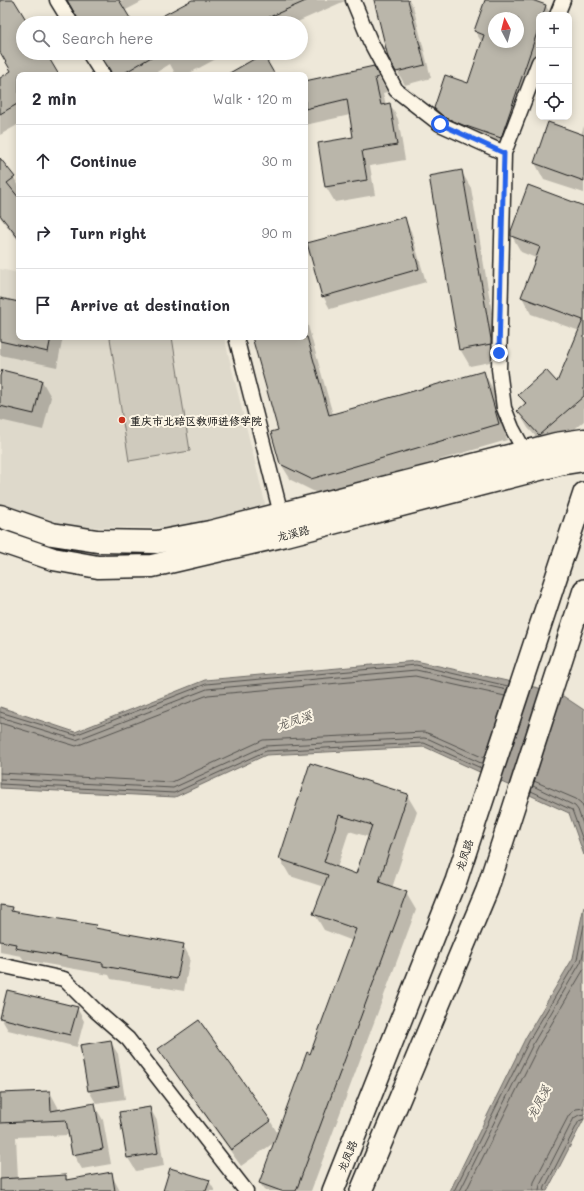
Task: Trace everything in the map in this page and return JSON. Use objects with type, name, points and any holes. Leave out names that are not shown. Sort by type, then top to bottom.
[{"type":"highway","name":"龙溪路","points":[[0,516],[52,534],[89,540],[157,542],[210,532],[556,444],[584,440]]},
{"type":"highway","name":"龙溪路","points":[[0,541],[54,559],[98,567],[152,566],[286,535],[560,464],[584,460]]},
{"type":"main road","name":"龙凤路","points":[[333,1191],[456,881],[581,502]]},
{"type":"main road","points":[[361,1191],[487,890],[584,590]]},
{"type":"street","points":[[57,0],[67,16]]},
{"type":"street","points":[[353,0],[370,42],[396,90],[440,124],[504,153]]},
{"type":"street","points":[[559,12],[563,0]]},
{"type":"street","points":[[93,60],[101,72]]},
{"type":"street","points":[[525,452],[512,428],[504,408],[499,369],[504,153],[536,70]]},
{"type":"street","points":[[237,340],[281,514]]},
{"type":"street","points":[[0,965],[64,979],[96,1011],[128,1039],[246,1191]]},
{"type":"shaded area","name":"重庆市北碚区教师进修学院","points":[[0,269],[16,272],[16,340],[225,340],[266,507],[173,528],[70,527],[0,504]]},
{"type":"shaded area","points":[[110,340],[172,340],[190,451],[129,461]]},
{"type":"water","name":"龙凤溪","points":[[416,661],[557,692],[584,710],[584,855],[569,813],[425,747],[266,755],[175,797],[0,788],[0,707],[75,732],[205,680]]},
{"type":"water","name":"龙凤溪","points":[[584,906],[584,1119],[547,1191],[450,1191],[526,1037],[573,958]]},
{"type":"building","points":[[0,0],[14,0],[24,16],[16,16],[16,60],[50,60],[57,72],[16,72],[16,105],[0,114],[0,78],[11,71],[0,52]]},
{"type":"building","points":[[67,0],[119,0],[129,16],[76,16]]},
{"type":"building","points":[[192,0],[308,0],[272,16],[162,16]]},
{"type":"building","points":[[374,0],[408,0],[425,65],[396,72],[388,57]]},
{"type":"building","points":[[485,0],[532,0],[546,5],[544,12],[536,12],[536,36],[501,138],[444,117],[434,108],[445,75],[468,83],[484,35],[474,31]]},
{"type":"building","points":[[104,60],[146,60],[126,72],[111,72]]},
{"type":"building","points":[[252,60],[266,60],[273,72],[231,72]]},
{"type":"building","points":[[374,66],[379,77],[375,78],[381,105],[390,103],[397,145],[362,151],[367,180],[325,187],[318,143],[353,137],[347,99],[308,108],[308,80]]},
{"type":"building","points":[[548,122],[584,135],[584,181],[534,163]]},
{"type":"building","points":[[0,158],[15,177],[7,183],[16,194],[16,235],[0,215]]},
{"type":"building","points":[[462,170],[491,344],[459,350],[429,176]]},
{"type":"building","points":[[528,185],[584,206],[584,396],[539,435],[517,411],[526,403],[518,395],[546,370],[557,382],[583,320],[521,297],[540,247],[511,236],[511,231]]},
{"type":"building","points":[[405,217],[419,269],[322,297],[308,243]]},
{"type":"building","points":[[0,298],[16,301],[16,340],[50,340],[48,352],[0,341]]},
{"type":"building","points":[[253,340],[308,340],[329,415],[484,371],[499,424],[311,479],[280,464],[271,432],[278,430]]},
{"type":"building","points":[[2,370],[42,380],[34,414],[0,406],[0,376]]},
{"type":"building","points":[[310,763],[408,794],[379,882],[407,892],[296,1191],[281,1191],[259,1183],[307,1052],[310,1054],[356,929],[313,914],[328,875],[279,859]],"holes":[[[339,815],[372,825],[356,874],[324,862]]]},
{"type":"building","points":[[0,905],[12,907],[11,911],[96,925],[95,928],[184,944],[177,979],[103,966],[103,963],[15,948],[16,944],[0,941]]},
{"type":"building","points":[[7,990],[78,1007],[70,1035],[0,1018]]},
{"type":"building","points":[[199,1020],[271,1121],[231,1150],[158,1049]]},
{"type":"building","points":[[111,1040],[119,1086],[88,1091],[80,1045]]},
{"type":"building","points":[[50,1091],[51,1111],[95,1103],[103,1149],[72,1155],[66,1120],[0,1123],[0,1093]]},
{"type":"building","points":[[150,1107],[158,1153],[127,1158],[119,1112]]},
{"type":"building","points":[[170,1168],[210,1180],[206,1191],[163,1191]]},
{"type":"building","points":[[112,1172],[115,1191],[0,1191],[0,1179],[66,1175],[66,1180]]},
{"type":"place","name":"重庆市北碚区教师进修学院","points":[[122,420]]},
{"type":"route","points":[[440,124],[504,153],[499,353]]}]
